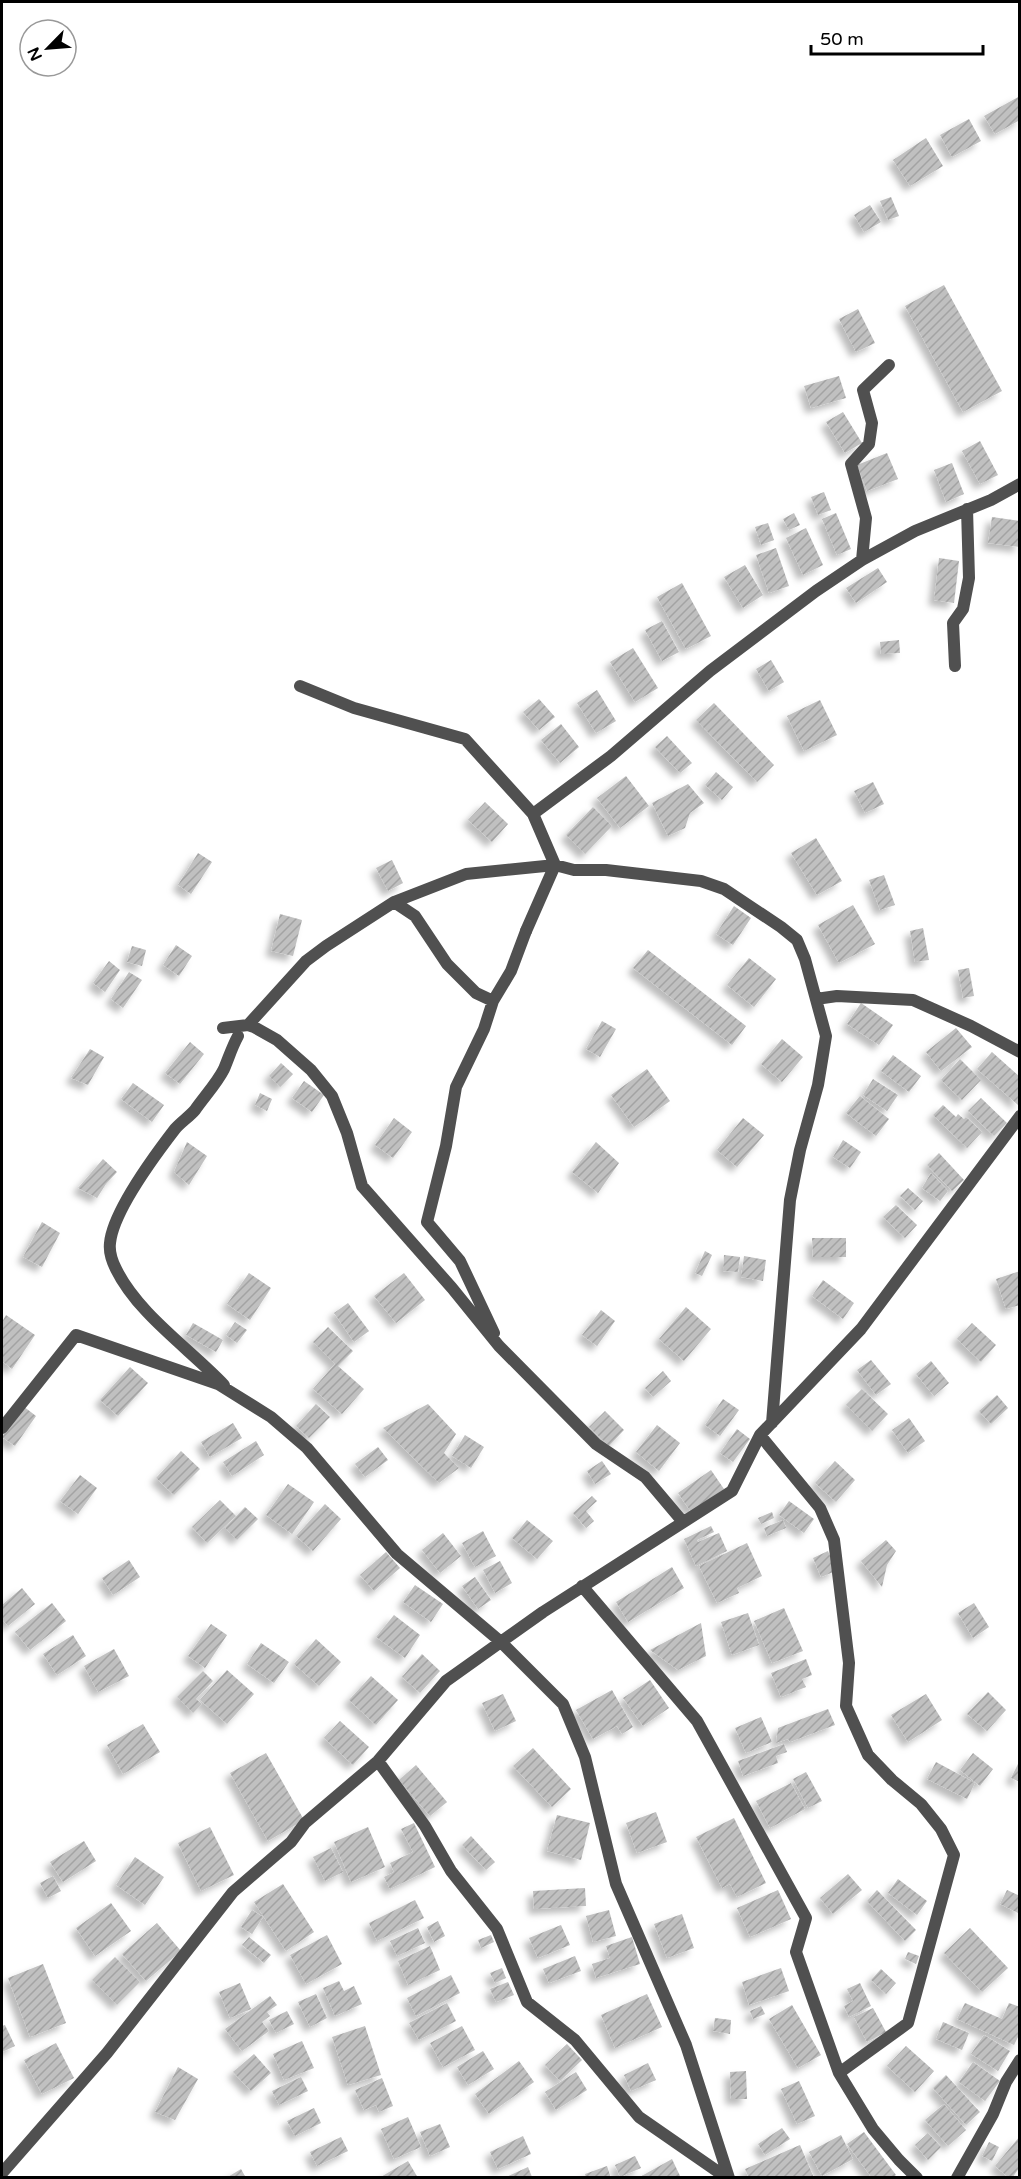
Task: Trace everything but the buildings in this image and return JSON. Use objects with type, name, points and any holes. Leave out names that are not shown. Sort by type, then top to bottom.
[{"type":"street","points":[[862,560],[866,519],[851,464],[869,444],[872,423],[863,390],[889,365]]},
{"type":"street","points":[[533,814],[611,756],[710,671],[816,591],[862,560],[915,531],[991,500],[1020,484]]},
{"type":"street","points":[[955,666],[953,623],[963,609],[969,578],[967,509]]},
{"type":"street","points":[[300,686],[354,708],[465,739],[533,814],[555,865],[525,932],[512,972],[493,1001],[484,1029],[456,1088],[446,1146],[427,1222],[460,1261],[499,1346]]},
{"type":"street","points":[[248,1025],[306,961],[366,919],[394,902],[466,874],[555,865],[574,870],[606,870],[701,881],[724,889],[797,940],[805,959],[826,1036],[818,1085],[800,1150],[790,1200],[772,1423]]},
{"type":"street","points":[[394,902],[416,916],[447,964],[476,993],[493,1001]]},
{"type":"street","points":[[816,999],[837,996],[913,1000],[971,1026],[1020,1052]]},
{"type":"street","points":[[223,1028],[248,1025],[277,1040],[311,1070],[332,1096],[347,1133],[362,1186],[452,1288],[499,1346],[596,1444],[645,1477],[683,1522]]},
{"type":"street","points":[[229,1391],[193,1354],[162,1328],[128,1288],[116,1270],[109,1245],[118,1216],[147,1168],[176,1128],[193,1113],[223,1070],[229,1051],[238,1036]]},
{"type":"street","points":[[2,2173],[115,2044],[233,1892],[291,1842],[305,1823],[378,1761],[446,1681],[582,1586],[732,1491],[760,1435],[861,1329],[1020,1116]]},
{"type":"street","points":[[2,1428],[76,1335],[218,1384],[271,1417],[307,1448],[398,1554],[501,1642],[563,1704],[585,1757],[616,1884],[686,2044],[728,2178]]},
{"type":"street","points":[[760,1435],[820,1508],[834,1540],[849,1663],[846,1706],[868,1755],[892,1780],[921,1804],[941,1829],[954,1855],[908,2023],[839,2073]]},
{"type":"street","points":[[582,1586],[697,1721],[806,1918],[796,1952],[839,2073],[873,2129],[917,2178]]},
{"type":"street","points":[[378,1761],[425,1826],[451,1871],[497,1929],[527,2002],[574,2040],[639,2117],[728,2178]]},
{"type":"street","points":[[957,2178],[993,2114],[1006,2082],[1020,2060]]}]
